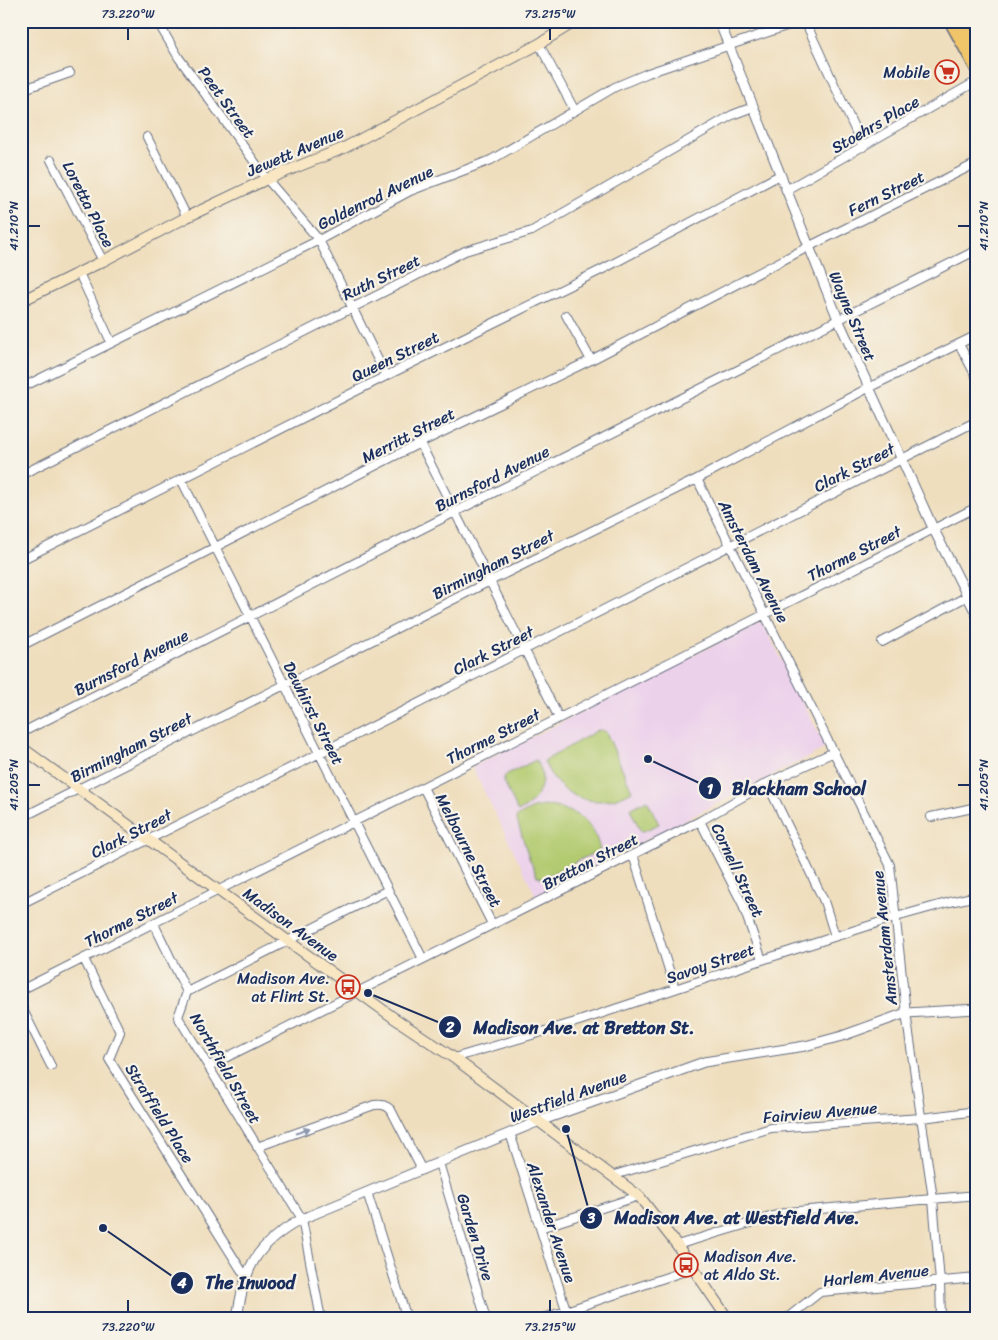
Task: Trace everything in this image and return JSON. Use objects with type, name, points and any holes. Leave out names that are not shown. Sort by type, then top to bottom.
[{"type":"main road","name":"Jewett Avenue","points":[[21,300],[267,179],[344,148],[538,44],[576,21]]},
{"type":"main road","points":[[950,21],[977,70]]},
{"type":"main road","points":[[960,21],[977,51]]},
{"type":"main road","name":"Madison Avenue","points":[[21,747],[80,788],[358,992],[454,1058],[537,1122],[639,1196],[694,1268],[728,1319]]},
{"type":"street","name":"Peet Street","points":[[157,21],[179,58],[267,179],[319,240],[386,376]]},
{"type":"street","name":"Wayne Street","points":[[719,21],[838,319],[933,528],[977,615]]},
{"type":"street","points":[[803,21],[863,146]]},
{"type":"street","name":"Goldenrod Avenue","points":[[21,388],[319,240],[410,191],[490,160],[616,88],[648,74],[803,21]]},
{"type":"street","points":[[538,44],[575,111]]},
{"type":"street","points":[[21,90],[70,73]]},
{"type":"street","name":"Stoehrs Place","points":[[786,190],[977,81]]},
{"type":"street","name":"Ruth Street","points":[[21,476],[465,251],[532,231],[732,115],[753,107]]},
{"type":"street","points":[[147,137],[187,217]]},
{"type":"street","name":"Loretta Place","points":[[51,160],[103,261]]},
{"type":"street","name":"Fern Street","points":[[808,247],[977,163]]},
{"type":"street","name":"Queen Street","points":[[21,560],[603,269],[780,175]]},
{"type":"street","name":"Merritt Street","points":[[21,646],[217,548],[420,443],[591,360],[808,247]]},
{"type":"street","name":"Burnsford Avenue","points":[[21,733],[455,512],[977,250]]},
{"type":"street","points":[[79,272],[111,342]]},
{"type":"street","points":[[566,315],[591,360]]},
{"type":"street","name":"Birmingham Street","points":[[21,818],[490,581],[697,479],[868,388],[977,335]]},
{"type":"street","points":[[959,344],[977,378]]},
{"type":"street","name":"Clark Street","points":[[21,904],[977,421]]},
{"type":"street","points":[[420,443],[559,718]]},
{"type":"street","name":"Dewhirst Street","points":[[181,479],[423,958]]},
{"type":"street","name":"Amsterdam Avenue","points":[[697,479],[890,865],[906,1013],[933,1199],[941,1319]]},
{"type":"street","name":"Thorme Street","points":[[21,990],[977,507]]},
{"type":"street","points":[[882,642],[977,591]]},
{"type":"street","name":"Bretton Street","points":[[209,1066],[633,855],[700,821],[767,783],[834,752]]},
{"type":"street","points":[[767,783],[824,901],[835,936]]},
{"type":"street","name":"Melbourne Street","points":[[422,787],[492,924]]},
{"type":"street","points":[[931,817],[977,807]]},
{"type":"street","name":"Cornell Street","points":[[700,821],[742,903],[762,960]]},
{"type":"street","points":[[633,855],[675,989]]},
{"type":"street","points":[[187,992],[388,890]]},
{"type":"street","name":"Savoy Street","points":[[454,1058],[896,917],[977,896]]},
{"type":"street","name":"Northfield Street","points":[[154,924],[187,992],[178,1018],[302,1219]]},
{"type":"street","name":"Stratfield Place","points":[[84,958],[120,1032],[109,1059],[245,1276]]},
{"type":"street","points":[[21,1006],[51,1066]]},
{"type":"street","name":"Westfield Avenue","points":[[237,1319],[245,1276],[254,1260],[266,1244],[277,1234],[302,1219],[537,1122],[704,1062],[805,1046],[842,1036],[906,1013],[977,1009]]},
{"type":"street","points":[[257,1148],[380,1104],[387,1106],[391,1110],[422,1170]]},
{"type":"street","name":"Fairview Avenue","points":[[611,1176],[770,1128],[922,1118],[977,1111]]},
{"type":"street","name":"Alexander Avenue","points":[[510,1133],[567,1315]]},
{"type":"street","name":"Garden Drive","points":[[439,1163],[486,1319]]},
{"type":"street","points":[[368,1192],[407,1319]]},
{"type":"street","points":[[540,1228],[639,1196]]},
{"type":"street","points":[[677,1245],[787,1212],[977,1196]]},
{"type":"street","points":[[302,1219],[321,1319]]},
{"type":"street","points":[[539,1319],[567,1315],[694,1268]]},
{"type":"street","name":"Harlem Avenue","points":[[786,1319],[820,1292],[977,1278]]},
{"type":"shaded area","points":[[760,622],[763,623],[825,746],[824,749],[536,896],[472,767]]},
{"type":"green space","points":[[598,730],[605,731],[607,734],[632,791],[606,801],[593,801],[569,793],[550,774],[544,761]]},
{"type":"green space","points":[[536,760],[542,775],[540,790],[525,808],[518,812],[504,782],[504,777]]},
{"type":"green space","points":[[647,800],[659,824],[641,832],[630,809]]},
{"type":"green space","points":[[545,806],[574,813],[581,818],[593,831],[600,850],[543,878],[537,876],[529,858],[516,817],[533,808]]},
{"type":"place","name":"Mobile","points":[[947,72]]},
{"type":"place","name":"Blackham School","points":[[648,759]]},
{"type":"place","name":"Madison Ave. at Flint St.","points":[[348,987]]},
{"type":"place","name":"Madison Ave. at Bretton St.","points":[[368,993]]},
{"type":"place","name":"Madison Ave. at Westfield Ave.","points":[[566,1129]]},
{"type":"place","name":"The Inwood","points":[[103,1228]]},
{"type":"place","name":"Madison Ave. at Aldo St.","points":[[686,1265]]}]
